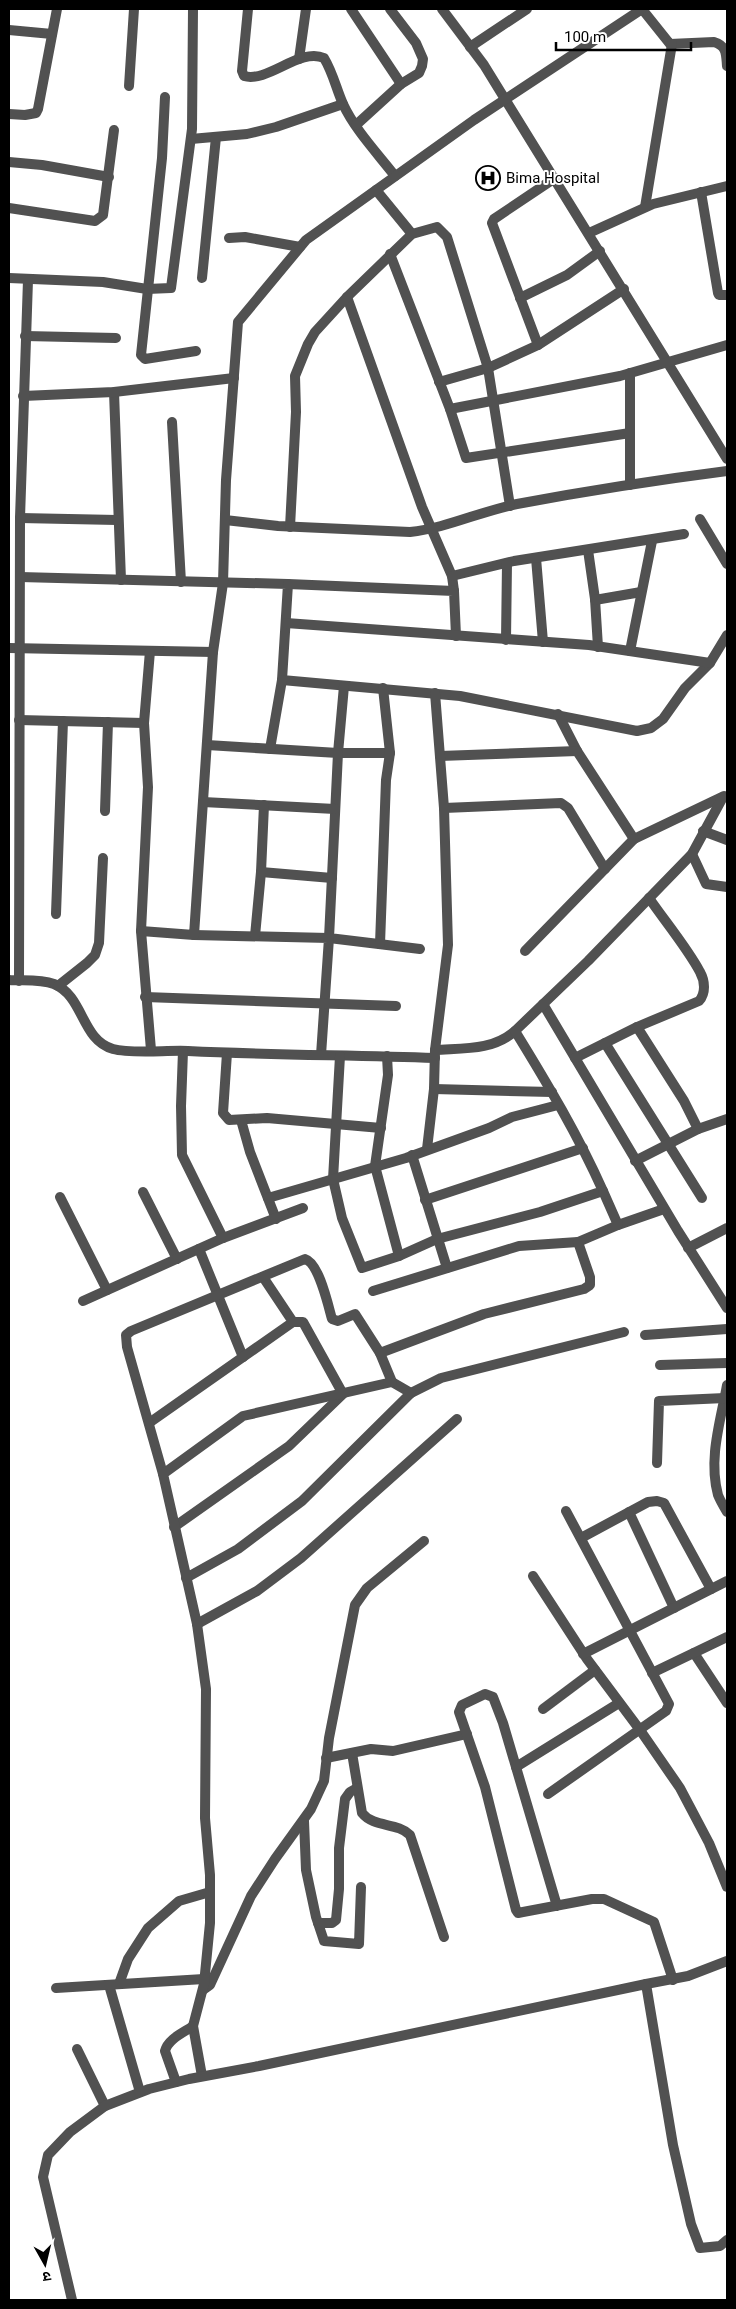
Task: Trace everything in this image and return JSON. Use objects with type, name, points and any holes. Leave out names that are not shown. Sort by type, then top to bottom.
[{"type":"street","points":[[9,114],[30,115],[36,113],[38,109],[57,9]]},
{"type":"street","points":[[128,86],[134,9]]},
{"type":"street","points":[[9,278],[103,282],[147,289],[168,290],[173,286],[191,138],[193,9]]},
{"type":"street","points":[[248,9],[242,71],[244,76],[250,77],[299,59],[316,55],[324,58],[338,86],[343,104],[356,125],[395,176]]},
{"type":"street","points":[[299,59],[306,9]]},
{"type":"street","points":[[351,9],[401,84]]},
{"type":"street","points":[[356,125],[401,84],[418,73],[423,58],[416,43],[390,9]]},
{"type":"street","points":[[442,9],[505,99],[624,289],[727,459]]},
{"type":"street","points":[[470,47],[527,9]]},
{"type":"street","points":[[194,935],[213,652],[223,583],[225,520],[238,322],[306,240],[505,99],[642,9],[668,42],[672,44],[714,42],[720,44],[726,50],[727,66]]},
{"type":"street","points":[[9,30],[52,34]]},
{"type":"street","points":[[644,207],[672,44]]},
{"type":"street","points":[[165,97],[162,158],[147,289],[142,358],[196,351]]},
{"type":"street","points":[[191,138],[247,134],[276,127],[343,104]]},
{"type":"street","points":[[9,208],[97,220],[103,215],[114,130]]},
{"type":"street","points":[[202,278],[216,137]]},
{"type":"street","points":[[9,162],[109,177]]},
{"type":"street","points":[[538,345],[492,223],[494,219],[555,178]]},
{"type":"street","points":[[589,233],[644,207],[727,186]]},
{"type":"street","points":[[376,190],[412,234]]},
{"type":"street","points":[[701,192],[718,293],[727,295]]},
{"type":"street","points":[[290,527],[296,412],[295,376],[308,344],[315,332],[390,254],[412,234],[436,226],[447,237],[488,368],[510,506]]},
{"type":"street","points":[[229,238],[245,237],[300,247]]},
{"type":"street","points":[[520,298],[567,275],[600,251]]},
{"type":"street","points":[[390,254],[450,409],[466,458],[630,433]]},
{"type":"street","points":[[28,280],[23,396],[20,577],[14,648],[19,720],[14,981],[46,982],[58,986],[71,998],[99,1043],[124,1051],[387,1056],[435,1054],[484,1047],[507,1038],[515,1031],[692,854],[703,831],[725,796]]},
{"type":"street","points":[[439,382],[488,368],[538,345],[624,289]]},
{"type":"street","points":[[347,297],[431,529],[452,576],[456,636]]},
{"type":"street","points":[[25,336],[116,338]]},
{"type":"street","points":[[450,409],[630,373],[727,345]]},
{"type":"street","points":[[630,373],[630,485]]},
{"type":"street","points":[[23,396],[114,392],[234,378]]},
{"type":"street","points":[[114,392],[121,580]]},
{"type":"street","points":[[172,422],[181,582]]},
{"type":"street","points":[[225,520],[290,527],[410,532],[431,529],[510,506],[630,485],[727,471]]},
{"type":"street","points":[[20,518],[118,520]]},
{"type":"street","points":[[700,518],[727,564]]},
{"type":"street","points":[[452,576],[507,563],[684,534]]},
{"type":"street","points":[[630,652],[652,540]]},
{"type":"street","points":[[588,550],[595,600],[598,647]]},
{"type":"street","points":[[536,558],[543,642]]},
{"type":"street","points":[[506,640],[507,563]]},
{"type":"street","points":[[20,577],[288,584],[454,591]]},
{"type":"street","points":[[270,749],[282,680],[288,584]]},
{"type":"street","points":[[595,600],[641,592]]},
{"type":"street","points":[[286,624],[598,647],[710,663]]},
{"type":"street","points":[[282,680],[460,696],[637,731],[651,728],[663,719],[685,688],[710,663],[727,635]]},
{"type":"street","points":[[14,648],[213,652]]},
{"type":"street","points":[[150,651],[144,722],[148,787],[141,931],[150,1050]]},
{"type":"street","points":[[322,1055],[338,753],[344,686]]},
{"type":"street","points":[[380,944],[386,780],[390,753],[383,688]]},
{"type":"street","points":[[427,1149],[434,1089],[435,1054],[448,945],[444,808],[435,693]]},
{"type":"street","points":[[558,714],[578,751],[634,839]]},
{"type":"street","points":[[19,720],[144,722]]},
{"type":"street","points":[[56,914],[63,721]]},
{"type":"street","points":[[106,810],[108,722]]},
{"type":"street","points":[[207,745],[338,753],[390,753]]},
{"type":"street","points":[[440,756],[578,751]]},
{"type":"street","points":[[526,951],[634,839],[725,796]]},
{"type":"street","points":[[203,802],[336,809]]},
{"type":"street","points":[[444,808],[561,803],[568,808],[605,870]]},
{"type":"street","points":[[255,936],[261,872],[264,805]]},
{"type":"street","points":[[703,831],[727,840]]},
{"type":"street","points":[[692,854],[706,884],[727,887]]},
{"type":"street","points":[[58,986],[95,955],[99,943],[103,858]]},
{"type":"street","points":[[261,872],[332,878]]},
{"type":"street","points":[[575,1058],[637,1027],[699,1001],[704,992],[700,973],[649,898]]},
{"type":"street","points":[[141,931],[194,935],[329,938],[420,950]]},
{"type":"street","points":[[145,997],[396,1006]]},
{"type":"street","points":[[543,1004],[664,1209],[727,1308]]},
{"type":"street","points":[[637,1027],[684,1100],[698,1129]]},
{"type":"street","points":[[515,1031],[583,1148],[618,1225]]},
{"type":"street","points":[[606,1043],[702,1198]]},
{"type":"street","points":[[183,1051],[182,1155],[223,1238]]},
{"type":"street","points":[[227,1053],[223,1113],[229,1120],[267,1118],[381,1128]]},
{"type":"street","points":[[340,1056],[333,1179],[342,1218],[361,1267],[365,1268],[399,1256],[437,1239],[540,1212],[603,1191]]},
{"type":"street","points":[[387,1056],[388,1075],[375,1166],[399,1256]]},
{"type":"street","points":[[434,1089],[552,1092]]},
{"type":"street","points":[[268,1198],[412,1155],[489,1128],[512,1117],[558,1105]]},
{"type":"street","points":[[635,1161],[698,1129],[727,1119]]},
{"type":"street","points":[[241,1120],[250,1152],[276,1219]]},
{"type":"street","points":[[426,1200],[583,1148]]},
{"type":"street","points":[[412,1155],[447,1268]]},
{"type":"street","points":[[143,1192],[177,1259]]},
{"type":"street","points":[[60,1197],[107,1290]]},
{"type":"street","points":[[84,1301],[199,1248],[303,1208]]},
{"type":"street","points":[[373,1291],[519,1246],[578,1242],[618,1225],[664,1209]]},
{"type":"street","points":[[688,1248],[726,1232]]},
{"type":"street","points":[[380,1353],[484,1314],[584,1289],[590,1285],[590,1277],[578,1242]]},
{"type":"street","points":[[199,1248],[243,1357]]},
{"type":"street","points":[[202,2076],[193,2026],[204,1979],[210,1923],[205,1818],[206,1689],[197,1624],[163,1474],[127,1347],[126,1335],[131,1330],[218,1293],[262,1277],[302,1259],[308,1259],[317,1270],[332,1318],[338,1321],[355,1314],[380,1353],[392,1382],[411,1393]]},
{"type":"street","points":[[262,1277],[293,1322]]},
{"type":"street","points":[[149,1423],[293,1322],[303,1322],[343,1394]]},
{"type":"street","points":[[645,1335],[727,1329]]},
{"type":"street","points":[[186,1578],[238,1549],[302,1501],[411,1393],[441,1378],[624,1332]]},
{"type":"street","points":[[660,1365],[727,1363]]},
{"type":"street","points":[[163,1474],[243,1416],[392,1382]]},
{"type":"street","points":[[727,1385],[716,1444],[715,1473],[718,1496],[727,1512]]},
{"type":"street","points":[[174,1527],[289,1446],[343,1394]]},
{"type":"street","points":[[657,1463],[659,1401],[725,1398]]},
{"type":"street","points":[[197,1624],[257,1591],[301,1558],[457,1419]]},
{"type":"street","points":[[581,1538],[648,1502],[657,1501],[667,1506],[712,1589]]},
{"type":"street","points":[[548,1794],[640,1730],[668,1708],[669,1704],[566,1511]]},
{"type":"street","points":[[629,1512],[674,1608]]},
{"type":"street","points":[[202,1991],[210,1985],[251,1896],[275,1859],[312,1809],[324,1781],[326,1758],[355,1605],[367,1588],[424,1541]]},
{"type":"street","points":[[533,1576],[594,1670],[640,1730],[680,1788],[709,1843],[727,1886]]},
{"type":"street","points":[[583,1654],[727,1581]]},
{"type":"street","points":[[652,1673],[727,1637]]},
{"type":"street","points":[[694,1653],[727,1703]]},
{"type":"street","points":[[543,1709],[594,1670]]},
{"type":"street","points":[[557,1906],[503,1722],[493,1697],[490,1694],[485,1694],[460,1707],[459,1712],[485,1787],[516,1910],[518,1912],[557,1906],[592,1899],[604,1899],[654,1922],[672,1980]]},
{"type":"street","points":[[516,1767],[619,1703]]},
{"type":"street","points":[[326,1758],[371,1749],[393,1751],[467,1734]]},
{"type":"street","points":[[352,1753],[362,1813],[369,1820],[404,1830],[410,1835],[444,1936]]},
{"type":"street","points":[[318,1923],[332,1923],[336,1920],[339,1889],[339,1848],[345,1799],[350,1792],[357,1788]]},
{"type":"street","points":[[304,1821],[306,1870],[324,1941],[359,1944],[361,1887]]},
{"type":"street","points":[[140,2092],[114,1984],[148,1928],[179,1901],[210,1892]]},
{"type":"street","points":[[72,2300],[44,2178],[48,2155],[70,2132],[105,2106],[140,2092],[176,2082],[672,1980],[716,1967],[727,1961]]},
{"type":"street","points":[[56,1988],[204,1979]]},
{"type":"street","points":[[646,1984],[673,2145],[690,2224],[700,2248],[720,2246],[727,2240]]},
{"type":"street","points":[[176,2082],[165,2051],[166,2046],[193,2026]]},
{"type":"street","points":[[77,2049],[105,2106]]},
{"type":"place","name":"Bima Hospital","points":[[488,178]]}]
